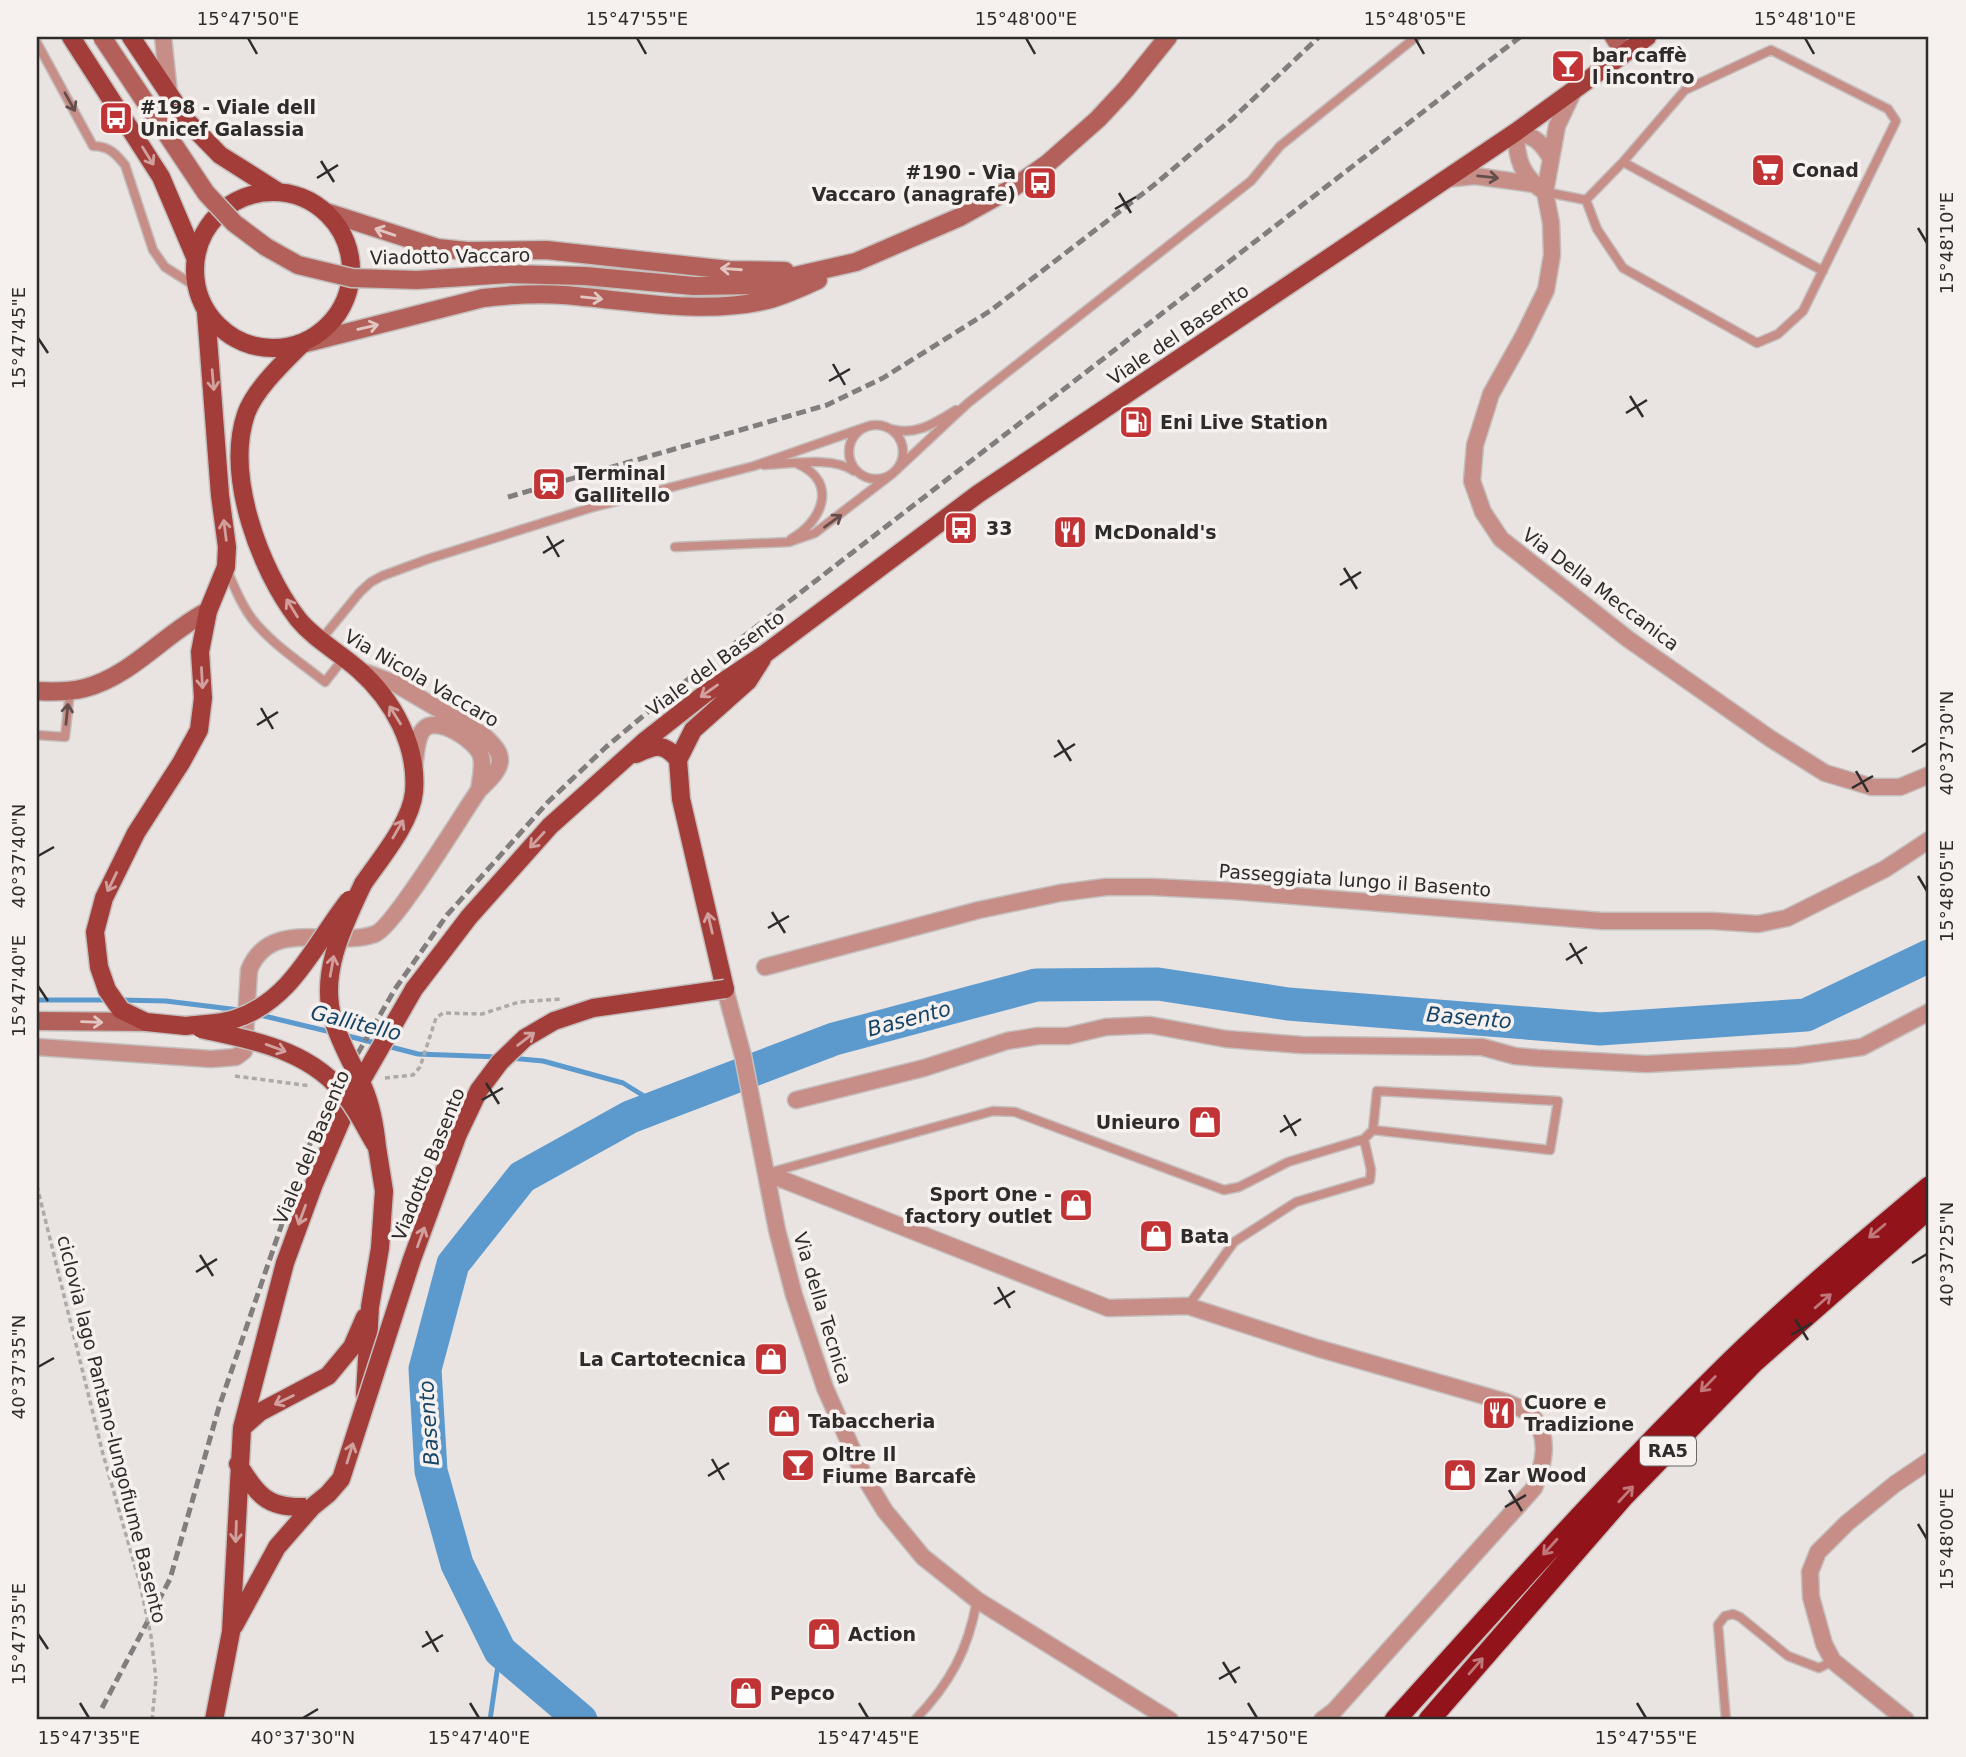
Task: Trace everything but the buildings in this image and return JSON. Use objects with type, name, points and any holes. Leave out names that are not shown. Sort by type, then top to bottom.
[{"type":"highway","name":"RA5","points":[[1395,1720],[1560,1536],[1716,1376],[1832,1268],[1929,1187]]},
{"type":"highway","name":"RA5","points":[[1430,1719],[1622,1498],[1755,1361],[1929,1208]]},
{"type":"main road","points":[[71,37],[161,177],[195,257]]},
{"type":"main road","name":"Viadotto Vaccaro","points":[[102,37],[206,193],[234,223],[266,247],[298,265],[352,278],[416,279],[508,274],[585,276],[694,286],[755,285],[824,271]]},
{"type":"main road","points":[[131,37],[187,121],[220,155],[276,191]]},
{"type":"main road","points":[[206,312],[226,333],[252,346],[281,348],[482,298],[506,295],[563,295],[696,307],[764,301],[969,212],[1014,187],[1047,164],[1098,119],[1168,37]]},
{"type":"main road","name":"Viale del Basento","points":[[214,1720],[231,1632],[242,1428],[285,1263],[314,1184],[347,1107],[414,989],[462,925],[506,873],[550,826],[623,761],[706,693],[765,653],[978,494],[1516,132],[1576,86],[1619,44],[1647,37]]},
{"type":"main road","points":[[146,1022],[121,1010],[107,990],[99,967],[95,932],[104,898],[136,832],[199,730],[202,698],[200,652],[208,611],[226,567],[227,547],[220,495],[206,312],[195,286],[195,257],[202,235],[215,216],[233,202],[254,193],[276,191],[303,197],[337,223],[349,250],[352,281],[342,308],[334,321],[302,344]]},
{"type":"main road","points":[[326,212],[438,248],[467,251],[545,250],[729,270],[824,271],[856,262]]},
{"type":"main road","name":"Via Nicola Vaccaro","points":[[302,344],[268,379],[246,413],[241,446],[242,496],[265,565],[298,619],[320,641],[359,670]]},
{"type":"main road","points":[[37,691],[70,691],[106,680],[208,611]]},
{"type":"main road","points":[[623,761],[652,747],[663,747],[671,751],[678,760],[693,730],[748,681],[765,653]]},
{"type":"main road","points":[[186,1026],[233,1020],[260,1008],[278,996],[295,979],[329,925],[363,884],[401,827],[414,795],[414,768],[406,734],[392,709],[359,670]]},
{"type":"main road","name":"Via della Tecnica","points":[[678,760],[681,799],[725,989]]},
{"type":"main road","points":[[363,884],[336,948],[329,996],[332,1018],[365,1090],[375,1119],[384,1191],[380,1248],[370,1307],[365,1401]]},
{"type":"main road","name":"Viadotto Basento","points":[[312,1507],[341,1479],[365,1401],[458,1134],[479,1090],[500,1062],[525,1038],[554,1021],[593,1008],[725,989]]},
{"type":"main road","points":[[37,1021],[146,1022],[186,1026],[260,1042],[300,1057],[328,1077],[347,1097],[377,1147]]},
{"type":"main road","points":[[242,1428],[260,1412],[328,1376],[352,1347],[370,1307]]},
{"type":"main road","points":[[238,1464],[255,1490],[273,1504],[312,1507]]},
{"type":"main road","name":"Viale del Basento","points":[[231,1632],[277,1547],[312,1507]]},
{"type":"street","points":[[163,37],[169,93]]},
{"type":"street","points":[[1539,188],[1551,159],[1558,125],[1576,86]]},
{"type":"street","points":[[1539,188],[1520,167],[1516,132],[1532,136],[1542,144],[1551,159]]},
{"type":"street","points":[[1443,179],[1475,176],[1539,188]]},
{"type":"street","name":"Via Della Meccanica","points":[[1539,188],[1551,223],[1552,255],[1546,290],[1491,394],[1475,444],[1472,481],[1483,512],[1501,540],[1628,639],[1771,739],[1825,773],[1872,787],[1900,786],[1929,775]]},
{"type":"street","name":"Via Nicola Vaccaro","points":[[359,670],[394,682],[483,735],[495,745],[501,764],[494,776],[479,790]]},
{"type":"street","points":[[37,1047],[211,1059],[236,1057],[244,1051],[249,970],[254,958],[268,946],[288,939],[364,937],[379,933],[408,899],[479,790],[481,755],[475,745],[441,724],[425,727],[420,735],[414,768]]},
{"type":"street","name":"Passeggiata lungo il Basento","points":[[765,967],[979,910],[1060,893],[1107,887],[1233,891],[1602,921],[1713,921],[1758,924],[1787,918],[1885,869],[1929,840]]},
{"type":"street","name":"Via della Tecnica","points":[[725,989],[743,1056],[777,1230],[811,1348],[825,1388],[865,1478],[885,1511],[923,1557],[977,1600],[1170,1720]]},
{"type":"street","points":[[796,1100],[924,1068],[1007,1041],[1038,1036],[1068,1037],[1106,1027],[1150,1025],[1226,1039],[1302,1045],[1482,1046],[1526,1057],[1590,1062],[1659,1063],[1796,1056],[1862,1047],[1929,1012]]},
{"type":"street","points":[[766,1173],[1108,1308],[1188,1306],[1318,1348],[1506,1402],[1530,1413],[1540,1428],[1544,1444],[1543,1466],[1534,1488],[1334,1711],[1321,1720]]},
{"type":"street","points":[[1906,1720],[1833,1661],[1824,1644],[1811,1597],[1810,1572],[1818,1552],[1847,1523],[1895,1484],[1929,1461]]},
{"type":"lane","points":[[675,547],[789,542],[815,533],[892,474],[968,403],[1251,181],[1280,146],[1416,37]]},
{"type":"lane","points":[[37,43],[93,146],[102,146],[116,153],[125,165],[153,250],[164,267],[195,286]]},
{"type":"lane","points":[[1771,50],[1888,109],[1896,121],[1803,311],[1778,334],[1757,343],[1623,268],[1597,229],[1586,200],[1685,90],[1771,50]]},
{"type":"lane","points":[[1623,162],[1823,271]]},
{"type":"lane","points":[[1539,188],[1586,200]]},
{"type":"lane","points":[[320,641],[371,582],[428,559],[590,508],[754,466],[872,425],[908,432],[919,430],[968,403]]},
{"type":"lane","points":[[858,474],[849,458],[848,449],[856,433],[863,428]]},
{"type":"lane","points":[[754,466],[840,463],[875,480],[892,474],[898,467],[903,450],[901,442],[889,429]]},
{"type":"lane","points":[[770,543],[800,534],[817,517],[821,508],[820,484],[808,468],[798,464]]},
{"type":"lane","points":[[226,567],[251,618],[270,638],[325,682],[343,659]]},
{"type":"lane","points":[[37,735],[65,737],[70,691]]},
{"type":"lane","points":[[766,1173],[993,1111],[1015,1112],[1224,1190],[1239,1187],[1288,1162],[1364,1139],[1373,1130],[1377,1091],[1558,1101],[1550,1150],[1373,1130]]},
{"type":"lane","points":[[1188,1306],[1234,1242],[1296,1202],[1370,1180],[1371,1170],[1364,1139]]},
{"type":"lane","points":[[915,1720],[938,1696],[960,1659],[972,1628],[977,1600]]},
{"type":"lane","points":[[1726,1720],[1718,1625],[1725,1616],[1732,1614],[1740,1617],[1787,1656],[1819,1668],[1833,1661]]},
{"type":"path","name":"ciclovia lago Pantano-lungofiume Basento","points":[[37,1186],[97,1431],[140,1584],[151,1636],[156,1679],[152,1720]]},
{"type":"waterway","name":"Basento","points":[[581,1720],[500,1651],[457,1564],[431,1471],[425,1369],[453,1264],[522,1177],[630,1117],[834,1039],[1036,985],[1158,984],[1288,1004],[1600,1029],[1806,1015],[1929,956]]},
{"type":"waterway","name":"Gallitello","points":[[37,1000],[111,1000]]},
{"type":"waterway","name":"Gallitello","points":[[120,1000],[166,1001],[239,1010]]},
{"type":"waterway","name":"Gallitello","points":[[256,1014],[335,1033]]},
{"type":"waterway","name":"Gallitello","points":[[344,1035],[418,1054],[500,1057]]},
{"type":"waterway","name":"Gallitello","points":[[510,1058],[543,1061],[623,1083],[660,1106]]},
{"type":"waterway","points":[[490,1720],[500,1651]]},
{"type":"railway","points":[[508,497],[827,405],[883,378],[990,311],[1154,185],[1232,119],[1319,37]]},
{"type":"railway","points":[[102,1708],[170,1579],[219,1407],[308,1148],[332,1098],[395,989],[447,915],[548,802],[606,747],[673,691],[1520,37]]},
{"type":"place","name":"bar caffè l incontro","points":[[1568,66]]},
{"type":"place","name":"#198 - Viale dell Unicef Galassia","points":[[116,118]]},
{"type":"place","name":"Conad","points":[[1768,170]]},
{"type":"place","name":"#190 - Via Vaccaro (anagrafe)","points":[[1040,183]]},
{"type":"place","name":"Eni Live Station","points":[[1136,422]]},
{"type":"place","name":"Terminal Gallitello","points":[[549,484]]},
{"type":"place","name":"33","points":[[961,528]]},
{"type":"place","name":"McDonald's","points":[[1070,532]]},
{"type":"place","name":"Unieuro","points":[[1205,1122]]},
{"type":"place","name":"Sport One - factory outlet","points":[[1076,1205]]},
{"type":"place","name":"Bata","points":[[1156,1236]]},
{"type":"place","name":"La Cartotecnica","points":[[771,1359]]},
{"type":"place","name":"Cuore e Tradizione","points":[[1499,1413]]},
{"type":"place","name":"Tabaccheria","points":[[784,1421]]},
{"type":"place","name":"Oltre Il Fiume Barcafè","points":[[798,1465]]},
{"type":"place","name":"Zar Wood","points":[[1460,1475]]},
{"type":"place","name":"Action","points":[[824,1634]]},
{"type":"place","name":"Pepco","points":[[746,1693]]}]
